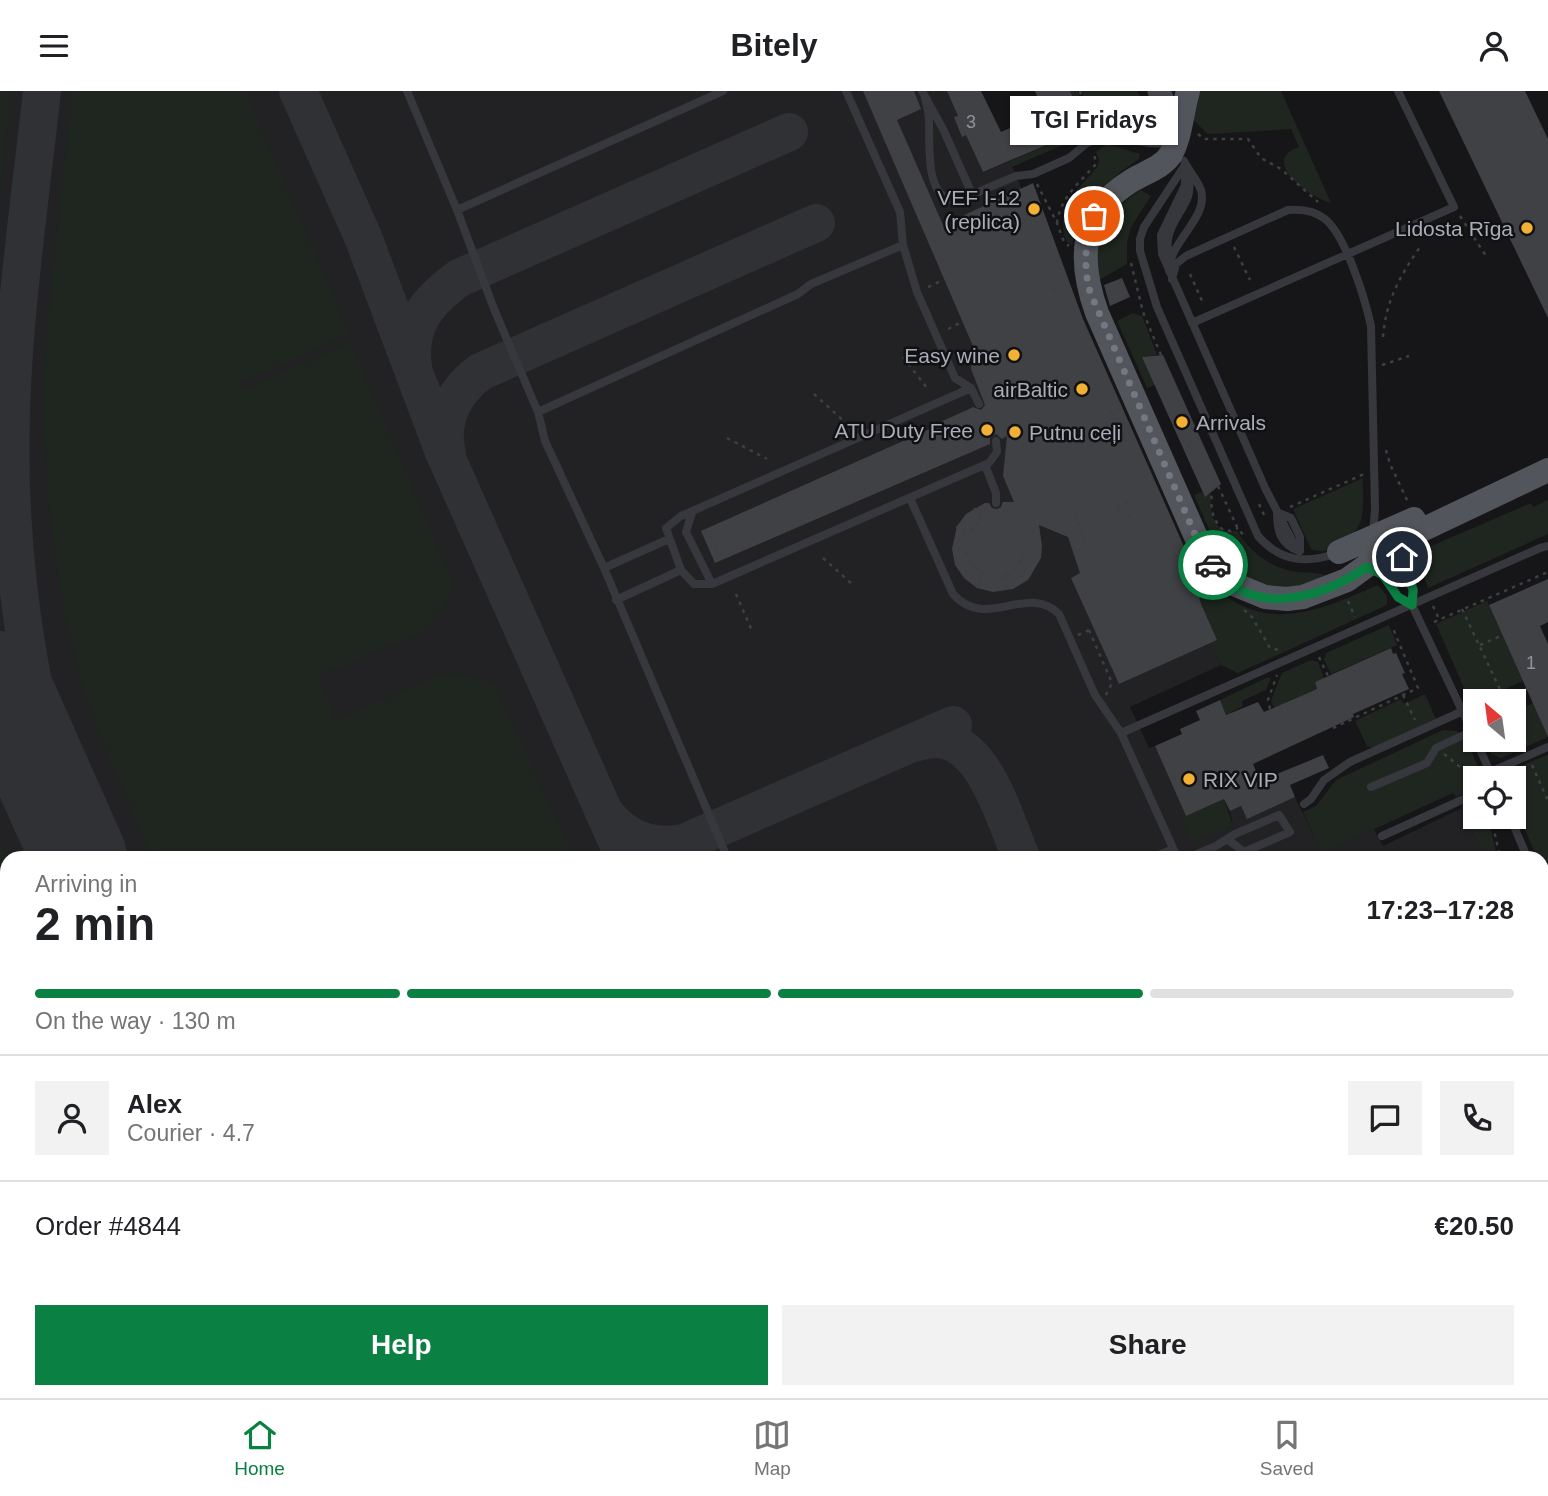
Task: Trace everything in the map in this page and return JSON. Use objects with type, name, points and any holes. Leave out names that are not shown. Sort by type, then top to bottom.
[{"type":"main road","points":[[1188,91],[1180,154],[1170,155],[1161,165],[1116,191],[1094,216],[1084,257],[1086,275],[1097,313],[1200,546],[1218,572],[1231,583],[1265,597],[1287,599],[1343,589],[1354,554],[1476,494],[1520,482],[1548,470]]},
{"type":"main road","points":[[1354,554],[1398,543],[1496,497],[1520,482]]},
{"type":"street","points":[[1160,91],[1180,154]]},
{"type":"lane","points":[[407,91],[538,412],[545,441],[604,568],[724,851]]},
{"type":"lane","points":[[457,210],[723,91]]},
{"type":"lane","points":[[846,91],[900,212],[903,245],[917,292],[956,378],[971,387],[979,404]]},
{"type":"lane","points":[[1192,323],[1454,207],[1398,91]]},
{"type":"lane","points":[[924,95],[929,118],[929,169],[941,194],[949,201],[957,201],[1016,176],[1033,174],[1069,158],[1092,141],[1107,135],[1149,143],[1180,154],[1195,177],[1202,200],[1200,209],[1170,255],[1170,275]]},
{"type":"lane","points":[[924,95],[943,129],[972,194]]},
{"type":"lane","points":[[1180,154],[1185,185],[1161,236],[1162,254],[1277,512],[1276,525],[1285,544],[1300,551],[1354,554],[1383,575],[1398,597],[1412,605]]},
{"type":"lane","points":[[1180,154],[1140,239],[1140,251],[1157,307],[1251,523],[1267,546],[1283,556],[1354,554]]},
{"type":"lane","points":[[1170,275],[1176,264],[1186,256],[1288,210],[1314,212],[1326,220],[1346,254],[1365,297],[1371,326],[1373,471],[1354,554]]},
{"type":"lane","points":[[538,412],[798,294],[811,284],[903,245]]},
{"type":"lane","points":[[971,387],[681,516],[666,528],[681,571],[694,584],[712,585],[985,465],[994,459],[997,452],[996,441]]},
{"type":"lane","points":[[985,465],[996,493],[996,503]]},
{"type":"lane","points":[[910,498],[953,594],[962,604],[974,610],[1036,602],[1052,607],[1062,621],[1095,695],[1121,733],[1174,851]]},
{"type":"lane","points":[[1277,512],[1291,518],[1300,537],[1300,551]]},
{"type":"lane","points":[[692,513],[686,531],[712,585]]},
{"type":"lane","points":[[604,568],[669,540]]},
{"type":"lane","points":[[1304,804],[1311,799],[1324,780],[1350,762],[1463,711],[1412,605],[1413,590],[1398,543]]},
{"type":"lane","points":[[1121,733],[1545,545]]},
{"type":"lane","points":[[616,600],[681,571]]},
{"type":"lane","points":[[1371,787],[1426,762],[1436,748],[1463,740]]},
{"type":"lane","points":[[1509,766],[1548,747]]},
{"type":"lane","points":[[1382,836],[1463,799]]},
{"type":"lane","points":[[1202,851],[1279,815],[1290,832],[1246,851]]},
{"type":"lane","points":[[1515,829],[1524,851]]},
{"type":"lane","points":[[1227,839],[1243,851]]},
{"type":"path","points":[[1057,223],[1059,210],[1066,197],[1096,164],[1093,149],[1097,146],[1092,141],[1080,91]]},
{"type":"path","points":[[1033,174],[1064,242]]},
{"type":"path","points":[[1454,207],[1486,255]]},
{"type":"path","points":[[1234,247],[1250,280]]},
{"type":"path","points":[[1383,341],[1385,318],[1398,280],[1420,247]]},
{"type":"path","points":[[1190,274],[1202,301]]},
{"type":"path","points":[[928,287],[943,280]]},
{"type":"path","points":[[1052,291],[1058,289]]},
{"type":"path","points":[[948,329],[962,323]]},
{"type":"path","points":[[1382,365],[1409,356]]},
{"type":"path","points":[[903,357],[927,388]]},
{"type":"path","points":[[814,394],[847,424]]},
{"type":"path","points":[[1109,413],[1119,409]]},
{"type":"path","points":[[727,438],[767,459]]},
{"type":"path","points":[[1186,447],[1192,445],[1190,440]]},
{"type":"path","points":[[1385,446],[1402,491]]},
{"type":"path","points":[[1216,479],[1211,500],[1213,515],[1223,530],[1231,531],[1390,464]]},
{"type":"path","points":[[1128,502],[1116,508],[1121,520],[1133,514]]},
{"type":"path","points":[[1070,506],[1089,548]]},
{"type":"path","points":[[974,508],[981,520],[968,534],[966,554],[970,562],[983,573],[1004,575],[1020,563],[1025,545],[1023,535]]},
{"type":"path","points":[[956,527],[968,534]]},
{"type":"path","points":[[715,545],[722,561]]},
{"type":"path","points":[[822,558],[852,584]]},
{"type":"path","points":[[1434,622],[1548,572]]},
{"type":"path","points":[[978,588],[983,573]]},
{"type":"path","points":[[1004,575],[1008,590]]},
{"type":"path","points":[[1343,589],[1360,627]]},
{"type":"path","points":[[736,594],[753,633]]},
{"type":"path","points":[[1462,609],[1500,689]]},
{"type":"path","points":[[1245,613],[1252,617],[1270,648],[1296,655]]},
{"type":"path","points":[[1333,728],[1418,688],[1391,622]]},
{"type":"path","points":[[1090,630],[1112,683],[1101,705]]},
{"type":"path","points":[[1479,645],[1503,635]]},
{"type":"path","points":[[1318,655],[1328,676]]},
{"type":"path","points":[[1270,709],[1268,700],[1279,672]]},
{"type":"path","points":[[1403,695],[1420,731]]},
{"type":"path","points":[[1526,743],[1528,756],[1548,801]]},
{"type":"path","points":[[1494,829],[1499,851]]},
{"type":"shaded area","points":[[0,91],[947,91],[983,172],[1010,161],[1221,665],[1130,707],[1149,748],[1155,746],[1186,816],[1181,818],[1233,826],[1230,811],[1241,806],[1247,818],[1295,797],[1313,834],[1364,811],[1383,846],[1462,808],[1463,829],[1472,829],[1482,851],[0,851]]},
{"type":"shaded area","points":[[0,91],[11,91],[0,201]]},
{"type":"shaded area","points":[[73,91],[245,91],[350,333],[240,384],[242,390],[351,342],[456,590],[424,631],[318,677],[336,720],[439,675],[465,673],[495,685],[571,851],[148,851],[108,755],[80,677],[65,611],[52,533],[44,413],[47,334]]},
{"type":"shaded area","points":[[1070,91],[1078,91],[1084,123]]},
{"type":"shaded area","points":[[1082,91],[1137,91],[1155,119],[1150,132],[1113,128],[1094,132],[1091,130]]},
{"type":"shaded area","points":[[1197,91],[1281,91],[1331,203],[1301,187],[1286,170],[1284,161],[1288,153],[1299,147],[1291,129],[1208,134],[1190,117]]},
{"type":"shaded area","points":[[1085,129],[1086,135],[1012,167],[1010,161]]},
{"type":"shaded area","points":[[1107,144],[1140,154],[1139,159],[1114,177],[1096,195],[1072,245],[1067,242],[1064,230],[1066,210],[1076,192],[1098,166],[1096,152]]},
{"type":"shaded area","points":[[1141,190],[1151,196],[1131,227],[1127,242],[1127,264],[1099,280],[1096,254],[1101,232],[1111,215]]},
{"type":"shaded area","points":[[1133,313],[1142,316],[1157,355],[1143,357],[1155,385],[1147,388],[1117,321]]},
{"type":"shaded area","points":[[1363,478],[1362,517],[1354,532],[1328,550],[1311,549],[1293,509]]},
{"type":"shaded area","points":[[1202,492],[1205,496],[1211,492],[1212,514],[1218,525],[1229,531],[1237,531],[1248,546],[1262,558],[1288,570],[1331,577],[1300,588],[1264,586],[1233,571],[1223,561],[1194,495]]},
{"type":"shaded area","points":[[1548,500],[1548,534],[1428,588],[1415,553],[1531,503],[1533,507]]},
{"type":"shaded area","points":[[1194,569],[1217,590],[1238,604],[1260,612],[1304,612],[1327,606],[1378,585],[1387,596],[1387,605],[1238,673],[1221,665],[1211,643],[1191,570]]},
{"type":"shaded area","points":[[1487,601],[1523,681],[1505,689],[1464,689],[1436,624]]},
{"type":"shaded area","points":[[1389,625],[1397,645],[1331,674],[1324,660],[1326,653]]},
{"type":"shaded area","points":[[1311,660],[1318,662],[1324,678],[1315,682],[1317,689],[1274,708],[1271,700],[1282,673]]},
{"type":"shaded area","points":[[1271,678],[1266,690],[1242,701],[1243,706],[1226,715],[1220,700]]},
{"type":"shaded area","points":[[1425,694],[1436,719],[1373,748],[1367,746],[1355,721],[1401,699],[1404,704]]},
{"type":"shaded area","points":[[1533,703],[1548,737],[1526,747],[1526,706]]},
{"type":"shaded area","points":[[1443,730],[1457,731],[1463,737],[1463,753],[1472,753],[1478,766],[1463,766],[1463,794],[1456,797],[1453,793],[1326,851],[1321,851],[1303,812],[1316,806],[1336,780]]},
{"type":"shaded area","points":[[1491,753],[1512,753],[1501,758]]},
{"type":"shaded area","points":[[1547,755],[1548,851],[1534,851],[1525,829],[1526,766],[1521,766]]},
{"type":"shaded area","points":[[1224,799],[1233,826],[1192,843],[1181,818]]},
{"type":"shaded area","points":[[1472,829],[1491,829],[1496,851],[1482,851]]},
{"type":"building","points":[[863,91],[914,91],[921,109],[897,120],[943,225],[1033,183],[1083,319],[1186,551],[1201,604],[1217,640],[1119,684],[1071,578],[1080,573],[1068,537],[1039,525],[1041,558],[1028,580],[1013,589],[993,592],[977,588],[964,578],[955,565],[952,549],[957,526],[966,514],[985,503],[997,509],[1003,502],[1014,502],[1003,476],[1007,436],[1002,439],[996,434],[990,438],[990,444],[715,563],[701,531],[939,425],[938,423],[973,407],[981,410],[985,405],[971,369],[972,355],[976,353]]},
{"type":"building","points":[[947,91],[981,91],[1001,132],[1044,113],[1035,91],[1070,91],[1086,128],[983,172],[966,135],[962,137],[954,117],[958,116]]},
{"type":"building","name":"Lidosta Rīga","points":[[1439,91],[1525,91],[1548,139],[1548,318]]},
{"type":"building","points":[[1122,278],[1130,297],[1110,306],[1104,285]]},
{"type":"building","name":"Arrivals","points":[[1163,355],[1221,484],[1205,497],[1142,357]]},
{"type":"building","points":[[1548,579],[1548,622],[1540,626],[1548,644],[1548,737],[1489,605]]},
{"type":"building","points":[[1391,648],[1405,673],[1402,674],[1409,689],[1253,764],[1260,781],[1323,755],[1329,768],[1290,785],[1295,797],[1247,819],[1241,806],[1230,811],[1224,799],[1186,816],[1155,746],[1182,734],[1180,729],[1200,720],[1196,711],[1220,700],[1226,715],[1258,702],[1264,712],[1317,689],[1315,682]]},
{"type":"taxiway","points":[[42,91],[14,352],[10,457],[12,510],[16,568],[33,684],[46,741],[80,851]]},
{"type":"taxiway","points":[[298,91],[363,237],[444,452],[621,851]]},
{"type":"taxiway","points":[[413,367],[413,338],[422,315],[429,305],[459,278],[789,132]]},
{"type":"taxiway","points":[[447,454],[445,430],[451,408],[463,388],[480,372],[816,223]]},
{"type":"taxiway","points":[[605,813],[621,829],[640,840],[661,845],[684,843],[953,725]]},
{"type":"taxiway","points":[[914,743],[936,739],[953,743],[968,753],[991,785],[1019,851]]},
{"type":"runway","points":[[0,679],[76,851]]},
{"type":"way so far","points":[[1094,216],[1084,257],[1086,275],[1097,313],[1200,546],[1213,565]]},
{"type":"place","name":"VEF I-12 (replica)","points":[[1034,209]]},
{"type":"place","name":"TGI Fridays","points":[[1094,216]]},
{"type":"place","name":"Lidosta Rīga","points":[[1527,228]]},
{"type":"place","name":"Easy wine","points":[[1014,355]]},
{"type":"place","name":"airBaltic","points":[[1082,389]]},
{"type":"place","name":"Arrivals","points":[[1182,422]]},
{"type":"place","name":"ATU Duty Free","points":[[987,430]]},
{"type":"place","name":"Putnu ceļi","points":[[1015,432]]},
{"type":"place","name":"RIX VIP","points":[[1189,779]]},
{"type":"route","points":[[1213,565],[1231,583],[1250,593],[1287,599],[1331,588],[1367,567],[1383,575],[1398,597],[1412,605],[1413,590],[1402,557]]}]
